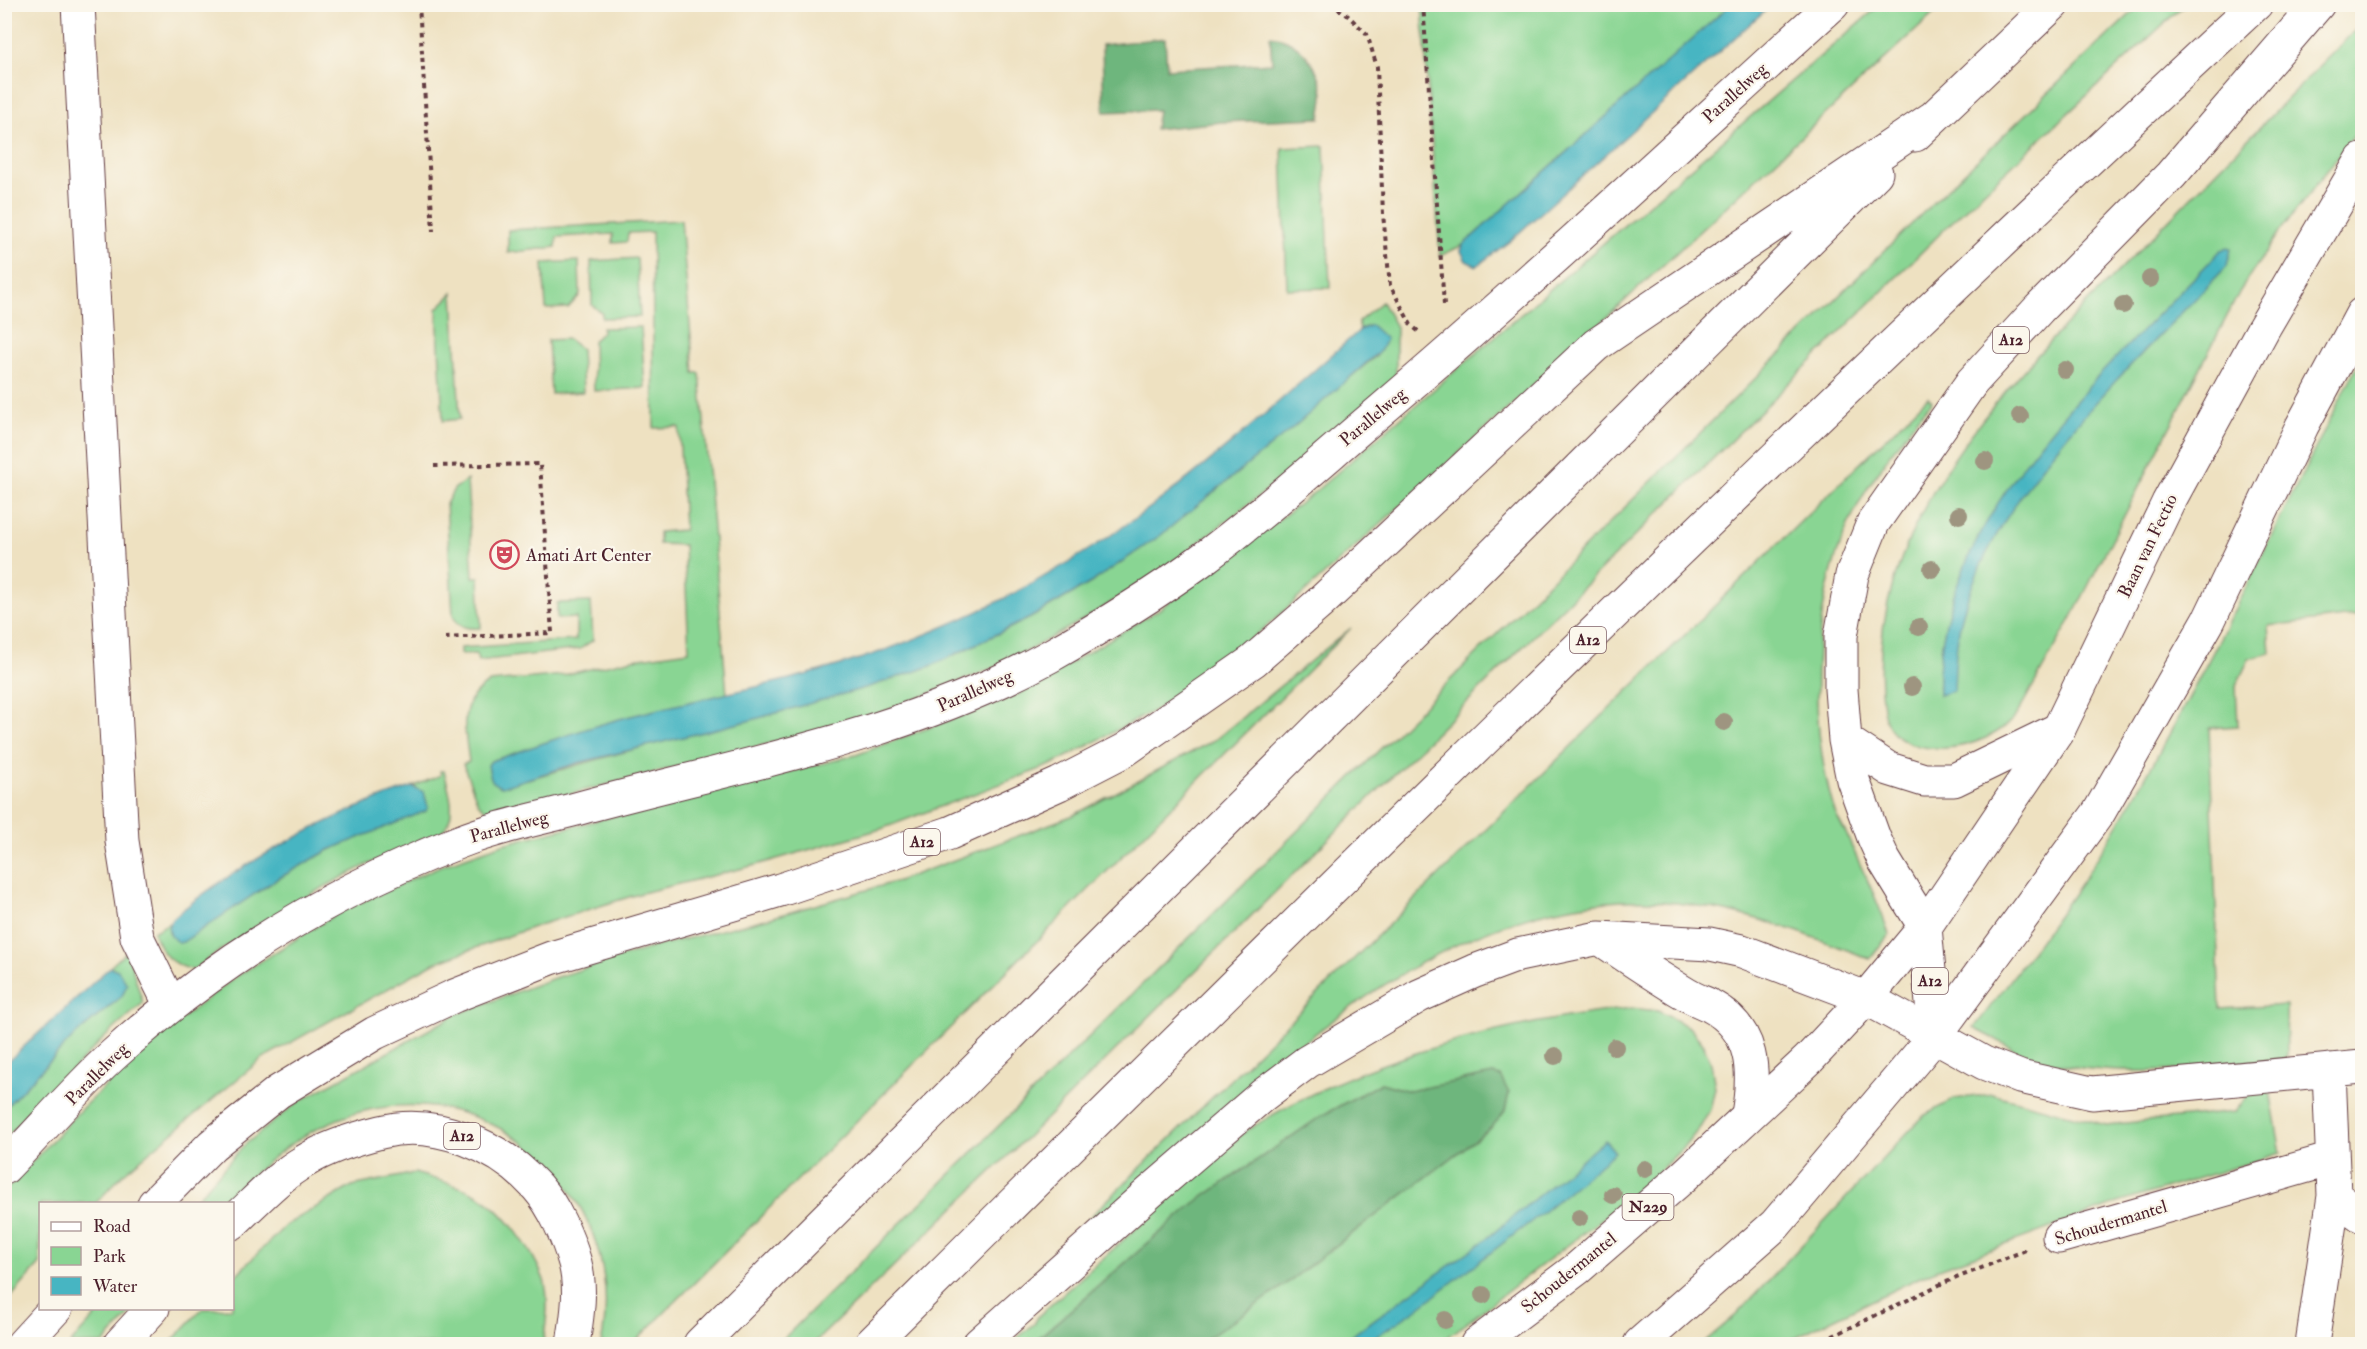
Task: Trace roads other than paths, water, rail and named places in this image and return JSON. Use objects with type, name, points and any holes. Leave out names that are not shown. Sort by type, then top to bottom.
[{"type":"main road","points":[[78,4],[122,841],[136,937],[171,1005]]},
{"type":"main road","name":"Parallelweg","points":[[4,1168],[109,1059],[171,1005],[239,954],[354,888],[463,840],[639,792],[823,746],[902,722],[985,689],[1079,638],[1200,561],[1447,354],[1833,4]]},
{"type":"main road","name":"A12","points":[[700,1344],[1931,119],[2053,4]]},
{"type":"main road","name":"A12","points":[[871,1344],[1671,558],[2116,133],[2256,4]]},
{"type":"main road","name":"A12","points":[[1935,1036],[1925,927],[1884,860],[1852,780],[1845,740],[1841,689],[1841,636],[1852,575],[1873,523],[1972,382],[2039,309],[2171,175],[2318,4]]},
{"type":"main road","name":"A12","points":[[155,1202],[212,1145],[278,1092],[375,1033],[444,1000],[551,958],[780,890],[950,833],[1059,784],[1125,750],[1253,661],[1321,602],[1596,345],[1931,119]]},
{"type":"main road","name":"Baan van Fectio","points":[[1925,927],[2059,729],[2168,503],[2263,329],[2362,160]]},
{"type":"main road","points":[[1640,1344],[1774,1224],[1935,1036],[2099,812],[2209,620],[2302,426],[2362,314]]},
{"type":"main road","points":[[1845,740],[1889,770],[1924,780],[1954,780],[2059,729]]},
{"type":"main road","name":"Schoudermantel","points":[[1477,1344],[1578,1268],[1684,1176],[1809,1059],[1866,998],[1925,927]]},
{"type":"main road","points":[[1599,938],[1688,996],[1713,1007],[1737,1029],[1751,1057],[1753,1070],[1748,1115]]},
{"type":"main road","points":[[979,1344],[1150,1192],[1263,1095],[1307,1062],[1419,996],[1476,971],[1518,955],[1599,938],[1710,944],[1732,949],[1866,998],[1984,1063],[2019,1077],[2092,1093],[2362,1067]]},
{"type":"main road","points":[[2312,1344],[2334,1196],[2330,1070]]},
{"type":"main road","name":"A12","points":[[234,1221],[304,1161],[344,1145],[382,1131],[423,1128],[462,1136],[507,1161],[537,1187],[562,1227],[576,1265],[579,1303],[573,1344]]},
{"type":"main road","name":"Schoudermantel","points":[[2059,1237],[2332,1159]]},
{"type":"main road","points":[[2334,1196],[2362,1216]]},
{"type":"main road","points":[[23,1344],[54,1310]]},
{"type":"main road","points":[[120,1344],[151,1310]]},
{"type":"water","points":[[1731,4],[1771,5],[1510,241],[1477,266],[1466,261],[1461,251],[1463,245]]},
{"type":"water","points":[[2227,247],[2231,249],[2227,266],[2075,426],[2039,470],[2008,516],[1982,562],[1964,610],[1955,660],[1954,691],[1939,695],[1944,630],[1964,567],[1995,507],[2035,450],[2080,396],[2221,250]]},
{"type":"water","points":[[1371,325],[1386,339],[1381,350],[1294,427],[1161,535],[1092,582],[1030,618],[931,666],[872,686],[748,721],[578,763],[502,787],[491,779],[488,765],[491,761],[610,722],[846,663],[946,626],[1013,593],[1110,536],[1169,494],[1360,330]]},
{"type":"water","points":[[412,787],[424,792],[428,807],[426,811],[329,850],[274,881],[183,942],[179,943],[171,936],[168,927],[172,919],[196,899],[254,861],[286,842],[352,810]]},
{"type":"water","points":[[110,967],[118,970],[127,984],[122,996],[74,1036],[5,1108],[5,1064]]},
{"type":"water","points":[[1605,1140],[1615,1152],[1541,1214],[1416,1310],[1365,1344],[1340,1344],[1485,1240]]},
{"type":"place","name":"Amati Art Center","points":[[505,555]]}]
